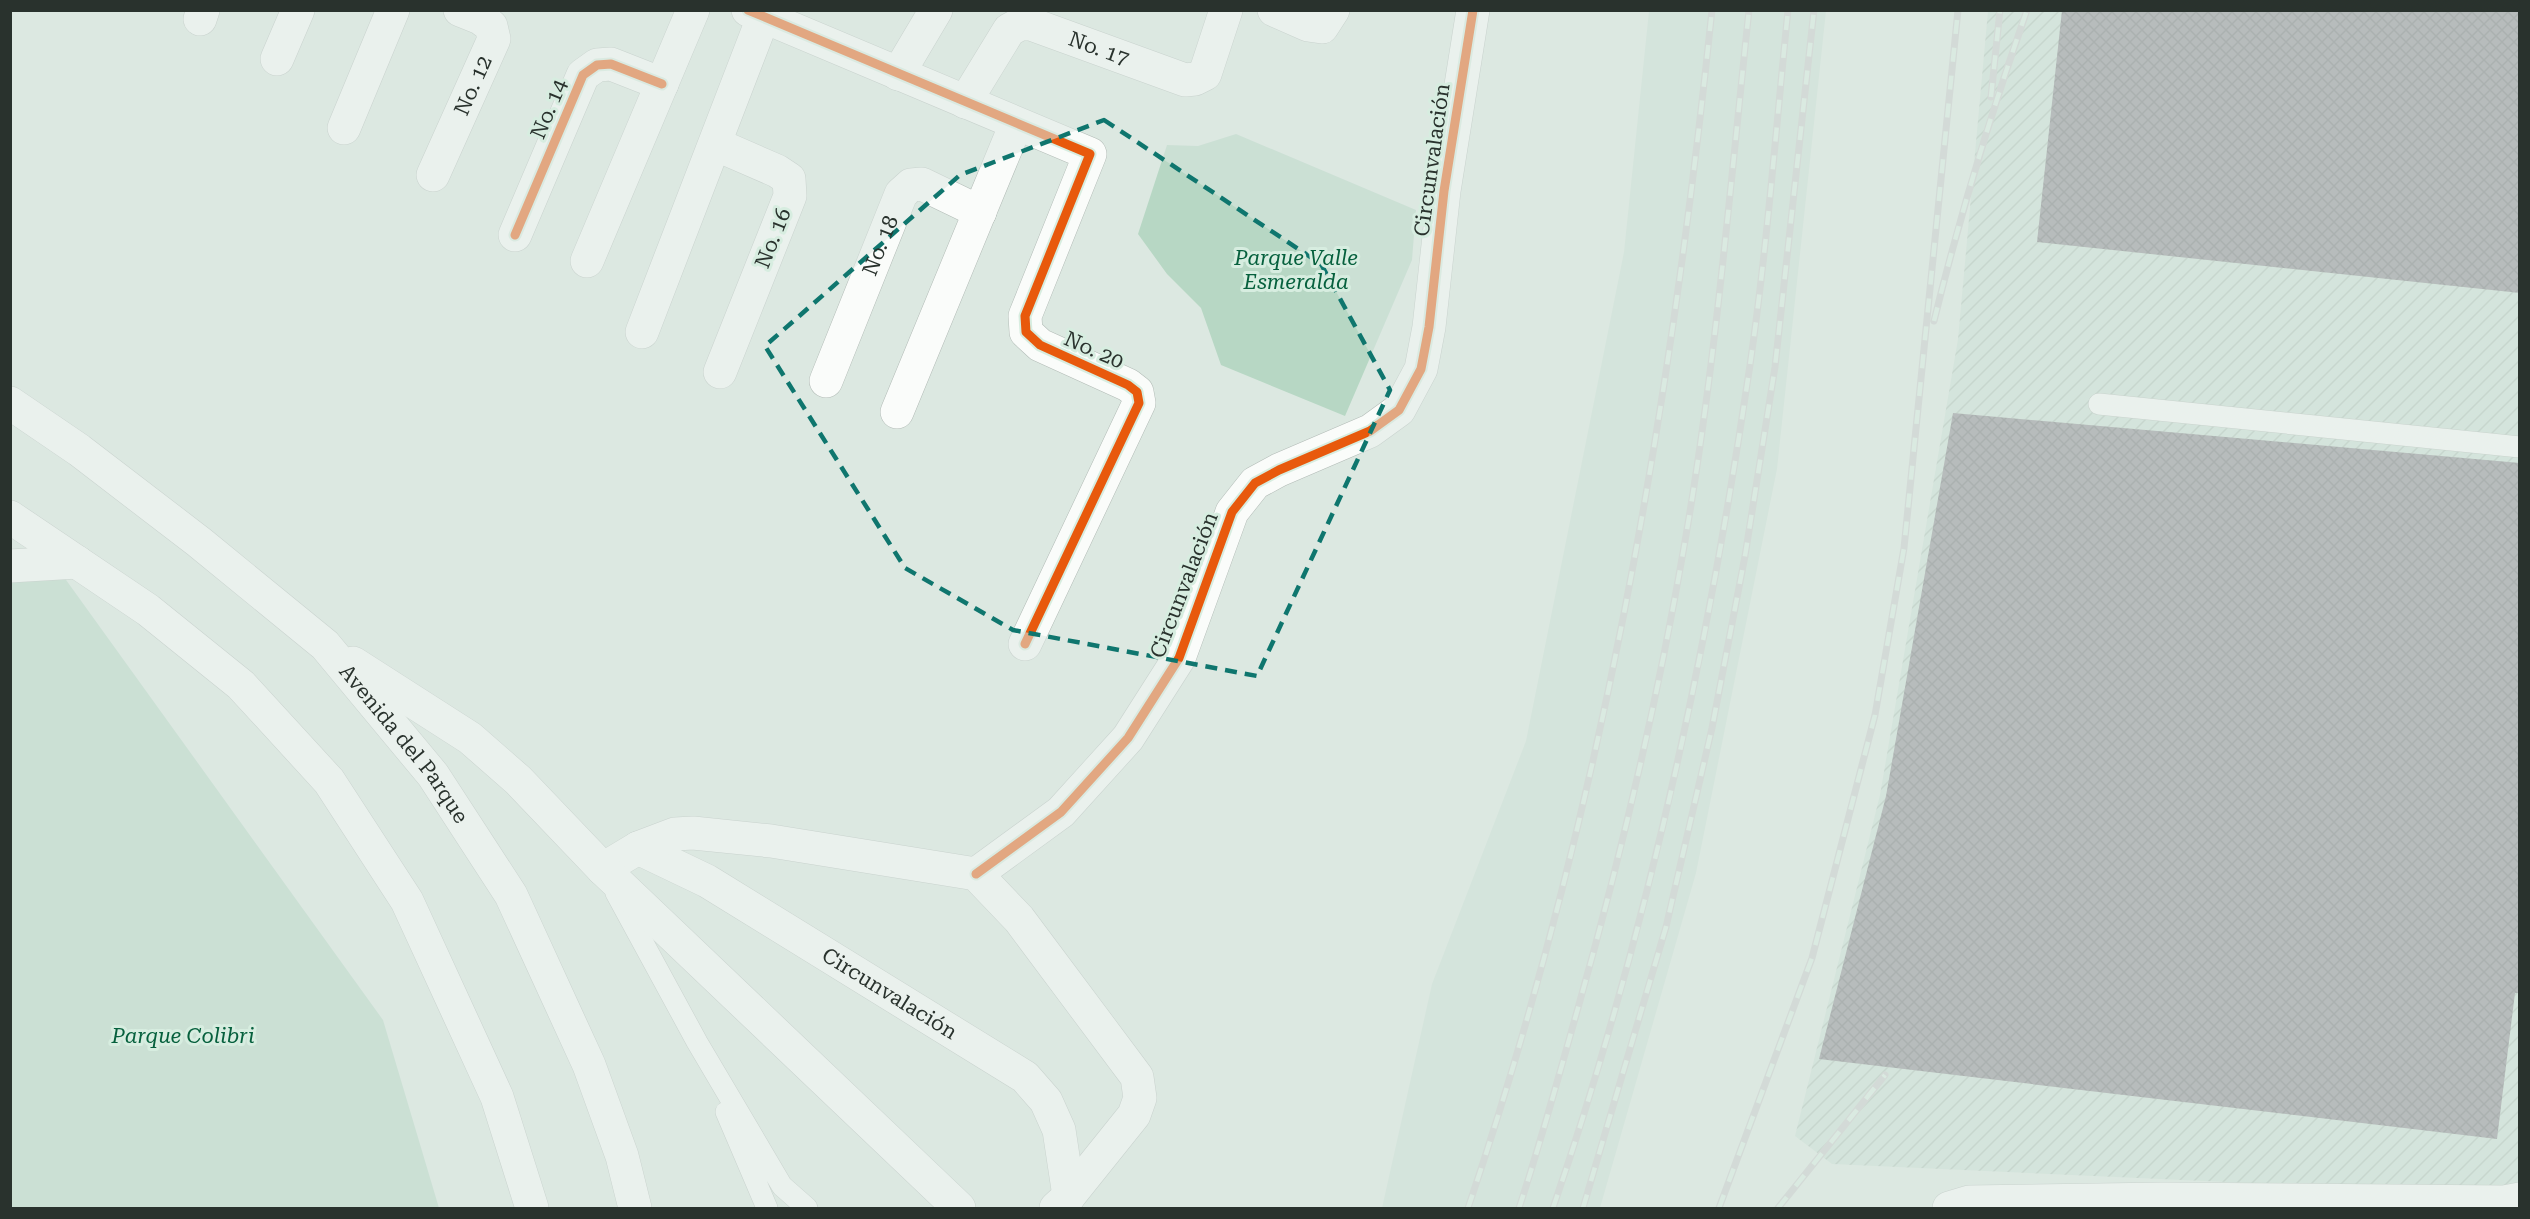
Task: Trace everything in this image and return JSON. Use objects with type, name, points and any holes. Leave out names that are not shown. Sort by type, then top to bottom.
[{"type":"street","points":[[277,59],[298,10]]},
{"type":"street","points":[[344,128],[393,10]]},
{"type":"street","name":"No. 12","points":[[433,175],[494,39],[491,26],[480,18],[460,10]]},
{"type":"street","points":[[587,261],[693,10]]},
{"type":"street","points":[[898,74],[936,10]]},
{"type":"street","name":"No. 17","points":[[965,102],[1008,30],[1020,24],[1031,24],[1185,80],[1196,79],[1205,74],[1226,10]]},
{"type":"street","points":[[1274,10],[1308,25],[1323,27],[1333,10]]},
{"type":"street","name":"Circunvalación","points":[[1062,1202],[1134,1115],[1140,1098],[1137,1077],[1019,919],[976,874],[1060,812],[1128,738],[1179,658],[1232,512],[1255,483],[1370,431],[1399,410],[1421,369],[1425,348],[1444,191],[1473,10]]},
{"type":"street","points":[[642,332],[715,144],[759,13],[1016,124],[897,412]]},
{"type":"street","name":"No. 14","points":[[515,235],[584,75],[597,65],[611,64],[662,84]]},
{"type":"street","name":"No. 20","points":[[1016,124],[1090,154],[1025,316],[1026,332],[1040,345],[1128,385],[1137,392],[1139,403],[1025,644]]},
{"type":"street","name":"No. 16","points":[[715,144],[777,171],[789,179],[790,196],[720,372]]},
{"type":"street","name":"No. 18","points":[[826,381],[901,194],[911,185],[922,184],[980,212]]},
{"type":"street","name":"Avenida del Parque","points":[[10,403],[79,450],[199,542],[325,645],[433,775],[511,895],[589,1065],[622,1156],[635,1209]]},
{"type":"street","points":[[10,517],[148,610],[241,685],[329,781],[407,901],[497,1097],[532,1209]]},
{"type":"street","points":[[10,566],[77,562]]},
{"type":"street","points":[[325,645],[470,738],[518,780],[603,869],[959,1209]]},
{"type":"street","points":[[603,869],[638,848],[675,834],[693,833],[771,841],[976,874]]},
{"type":"street","name":"Circunvalación","points":[[638,848],[707,881],[1025,1077],[1046,1101],[1059,1130],[1062,1202]]},
{"type":"street","points":[[1949,1209],[1969,1202],[2175,1204],[2492,1202],[2520,1199]]},
{"type":"lane","points":[[2098,404],[2520,447]]},
{"type":"lane","points":[[603,869],[697,1042],[782,1186],[807,1209]]},
{"type":"lane","points":[[697,1042],[767,1209]]},
{"type":"highlighted area","points":[[1104,120],[1321,264],[1390,390],[1257,676],[1013,630],[905,568],[765,346],[960,175]]},
{"type":"shaded area","points":[[1649,11],[1826,11],[1777,469],[1696,873],[1600,1208],[1382,1208],[1432,984],[1526,741],[1624,252]]},
{"type":"shaded area","points":[[1988,11],[2519,11],[2519,1183],[2489,1188],[2335,1187],[1832,1164],[1795,1136],[1880,795],[1958,339]]},
{"type":"green space","name":"Parque Valle Esmeralda","points":[[1236,134],[1416,210],[1412,260],[1345,416],[1221,365],[1201,308],[1167,274],[1138,234],[1167,145],[1198,146]]},
{"type":"green space","name":"Parque Colibri","points":[[56,566],[383,1020],[439,1208],[11,1208],[11,569]]},
{"type":"building","points":[[2062,10],[2520,10],[2520,293],[2037,242]]},
{"type":"building","points":[[1953,413],[2520,463],[2520,993],[2515,993],[2497,1139],[1819,1059],[1886,796]]},
{"type":"railway","points":[[1468,1208],[1514,1062],[1555,915],[1592,766],[1623,616],[1651,466],[1675,314],[1712,10]]},
{"type":"railway","points":[[1519,1208],[1550,1108],[1609,894],[1650,721],[1673,605],[1705,414],[1749,10]]},
{"type":"railway","points":[[1553,1208],[1587,1105],[1646,897],[1671,791],[1715,579],[1756,321],[1788,10]]},
{"type":"railway","points":[[1583,1208],[1666,927],[1712,728],[1745,556],[1775,367],[1814,10]]},
{"type":"railway","points":[[1719,1208],[1812,958],[1875,715],[1904,548],[1958,10]]},
{"type":"railway","points":[[1991,97],[2000,10]]},
{"type":"railway","points":[[1934,321],[1977,164],[2027,10]]},
{"type":"railway","points":[[1778,1208],[1885,1075]]},
{"type":"cycle path","points":[[748,10],[1090,154],[1025,316],[1026,332],[1040,345],[1128,385],[1137,392],[1139,403],[1025,644]]},
{"type":"cycle path","points":[[976,874],[1061,812],[1128,738],[1179,658],[1232,512],[1255,483],[1279,470],[1370,431],[1399,410],[1421,369],[1429,327],[1444,191],[1473,10]]},
{"type":"cycle path","points":[[515,235],[583,75],[597,65],[611,64],[662,84]]}]
